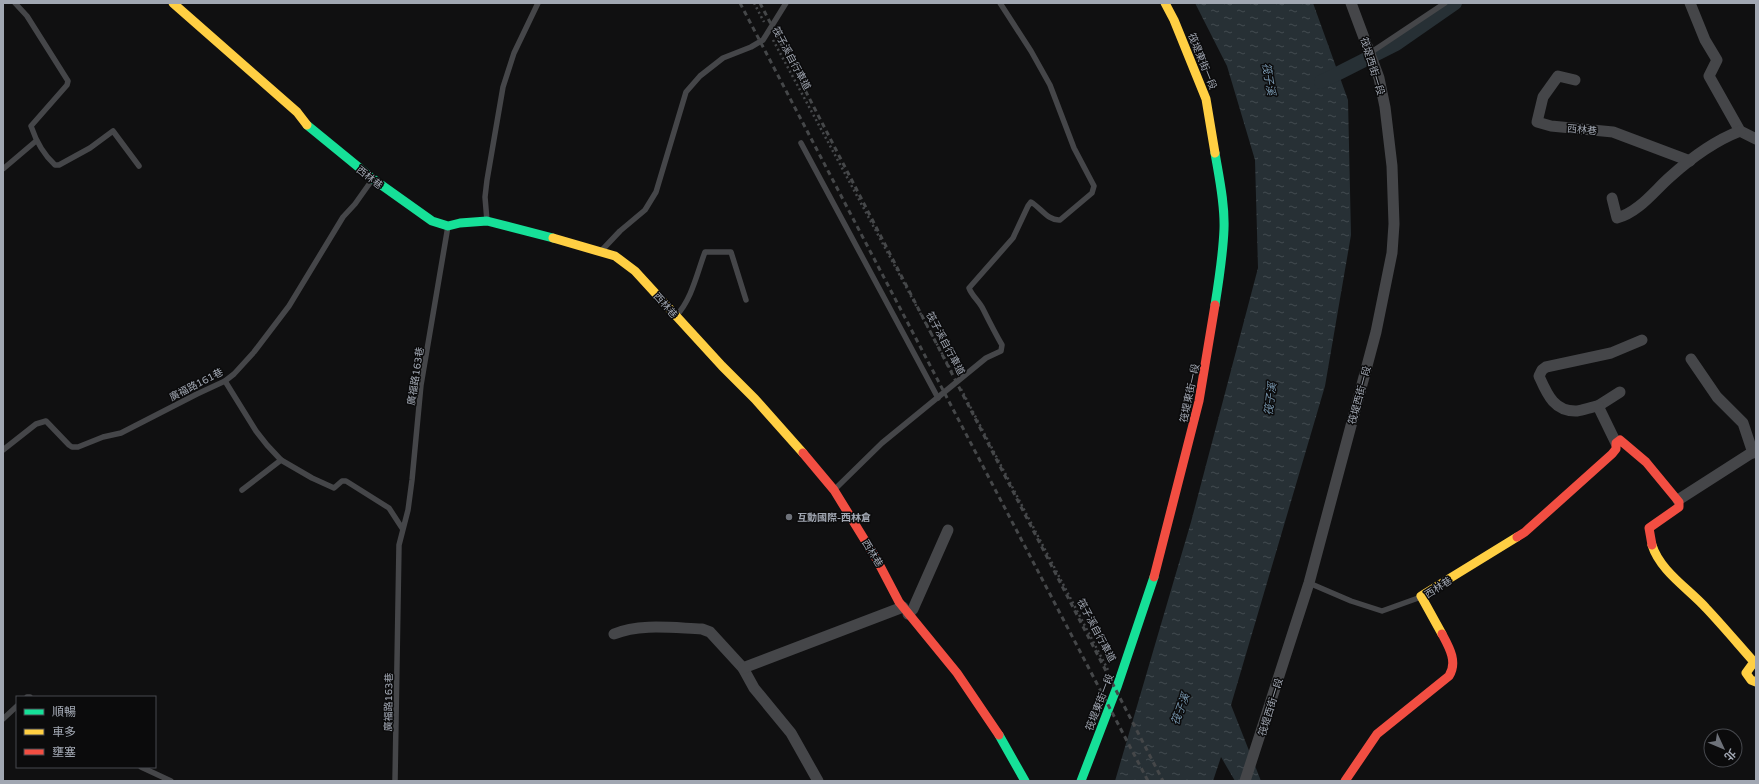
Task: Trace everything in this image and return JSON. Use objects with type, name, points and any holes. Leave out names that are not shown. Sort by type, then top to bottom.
[{"type":"street","name":"西林巷","points":[[173,3],[296,112],[308,127],[372,179],[432,221],[448,226],[460,223],[487,221],[601,251],[615,256],[635,271],[755,399],[834,490],[878,560],[906,611],[956,673],[1008,748],[1025,781]]},
{"type":"street","name":"筏堤東街一段","points":[[1081,781],[1117,687],[1155,575],[1199,401],[1220,277],[1224,228],[1221,190],[1206,99],[1174,20],[1165,3]]},
{"type":"street","name":"筏堤西街一段","points":[[1246,781],[1309,583],[1376,332],[1392,253],[1394,195],[1392,158],[1385,107],[1379,78],[1351,3]]},
{"type":"street","points":[[1690,3],[1705,40],[1717,60],[1709,76],[1740,131],[1756,139]]},
{"type":"street","name":"西林巷","points":[[1575,80],[1558,76],[1543,97],[1537,122],[1550,126],[1613,132],[1690,161]]},
{"type":"street","points":[[1612,198],[1617,218],[1625,216],[1637,208],[1690,161],[1722,138],[1740,131]]},
{"type":"street","points":[[1620,392],[1598,406],[1579,411],[1565,410],[1555,404],[1546,393],[1539,376],[1540,372],[1546,367],[1611,353],[1642,340]]},
{"type":"street","points":[[1678,500],[1755,451],[1743,423],[1717,398],[1691,358]]},
{"type":"street","points":[[1598,406],[1616,443],[1620,440],[1646,462],[1678,500],[1679,507],[1649,528],[1649,535],[1656,554],[1666,568],[1706,608],[1754,662],[1746,673],[1751,680],[1756,682]]},
{"type":"street","name":"西林巷","points":[[1345,781],[1377,734],[1449,676],[1452,670],[1453,665],[1445,642],[1424,608],[1421,596],[1525,532],[1612,454],[1616,449],[1616,443]]},
{"type":"street","points":[[743,668],[913,609],[948,530]]},
{"type":"street","points":[[614,634],[625,629],[642,628],[702,629],[710,632],[743,668],[754,688],[791,733],[818,781]]},
{"type":"lane","points":[[15,3],[27,16],[68,81],[67,85],[32,123],[31,126],[36,141],[50,161],[55,165],[59,165],[90,148],[113,131],[139,166]]},
{"type":"lane","points":[[487,221],[485,197],[487,180],[503,87],[514,53],[538,3]]},
{"type":"lane","points":[[601,251],[620,231],[646,210],[656,192],[686,92],[700,76],[723,58],[751,47],[763,40],[786,3]]},
{"type":"lane","points":[[834,490],[882,443],[986,358],[1001,351],[1002,345],[982,307],[972,296],[969,288],[1010,241],[1023,214],[1031,202],[1054,221],[1060,220],[1092,194],[1094,186],[1074,148],[1050,85],[1032,52],[1000,3]]},
{"type":"lane","points":[[1370,53],[1445,3]]},
{"type":"lane","points":[[3,168],[36,141]]},
{"type":"lane","points":[[801,143],[938,398]]},
{"type":"lane","name":"廣福路161巷","points":[[3,450],[36,424],[46,421],[69,445],[72,447],[78,447],[103,436],[120,433],[225,381],[254,352],[289,306],[343,217],[356,204],[372,179]]},
{"type":"lane","name":"廣福路163巷","points":[[395,781],[398,701],[399,545],[402,528],[408,510],[421,385],[448,226]]},
{"type":"lane","points":[[676,316],[683,309],[688,300],[705,252],[731,252],[746,300]]},
{"type":"lane","points":[[225,381],[256,431],[281,460],[312,478],[334,488],[342,481],[346,481],[388,508],[401,524],[402,528]]},
{"type":"lane","points":[[242,490],[281,460]]},
{"type":"lane","points":[[1309,583],[1352,601],[1382,611],[1421,596]]},
{"type":"lane","points":[[3,719],[16,707]]},
{"type":"lane","points":[[142,768],[171,781]]},
{"type":"path","name":"筏子溪自行車道","points":[[754,3],[765,24]]},
{"type":"path","name":"筏子溪自行車道","points":[[772,38],[957,382],[1117,687]]},
{"type":"water","name":"筏子溪","points":[[1195,3],[1313,3],[1348,100],[1351,235],[1325,386],[1231,705],[1261,781],[1235,781],[1221,757],[1213,781],[1115,781],[1191,522],[1258,268],[1255,160],[1227,66]]},
{"type":"waterway","points":[[1321,82],[1396,44],[1455,3]]},
{"type":"railway","points":[[740,3],[1148,781]]},
{"type":"railway","points":[[760,3],[1163,781]]},
{"type":"traffic: fast","points":[[307,125],[373,179],[432,221],[448,226],[460,223],[487,221],[553,238]]},
{"type":"traffic: fast","points":[[1215,153],[1224,210],[1222,258],[1215,305]]},
{"type":"traffic: fast","points":[[1081,781],[1117,687],[1154,577]]},
{"type":"traffic: fast","points":[[999,735],[1025,781]]},
{"type":"traffic: slow","points":[[173,3],[297,112],[307,125]]},
{"type":"traffic: slow","points":[[1165,3],[1174,20],[1206,99],[1215,153]]},
{"type":"traffic: slow","points":[[553,238],[615,256],[635,271],[722,366],[755,399],[803,453]]},
{"type":"traffic: slow","points":[[1442,634],[1421,596],[1517,537]]},
{"type":"traffic: slow","points":[[1652,545],[1661,563],[1706,608],[1754,662],[1746,673],[1751,680],[1756,682]]},
{"type":"traffic: jam","points":[[1154,577],[1199,401],[1215,305]]},
{"type":"traffic: jam","points":[[1517,537],[1525,532],[1612,454],[1616,449],[1616,443],[1620,440],[1646,462],[1679,502],[1679,507],[1649,528],[1652,545]]},
{"type":"traffic: jam","points":[[803,453],[834,490],[877,560],[899,602],[957,673],[999,735]]},
{"type":"traffic: jam","points":[[1345,781],[1377,734],[1449,676],[1452,671],[1453,660],[1450,649],[1442,634]]},
{"type":"place","name":"互動國際-西林倉","points":[[789,517]]}]
